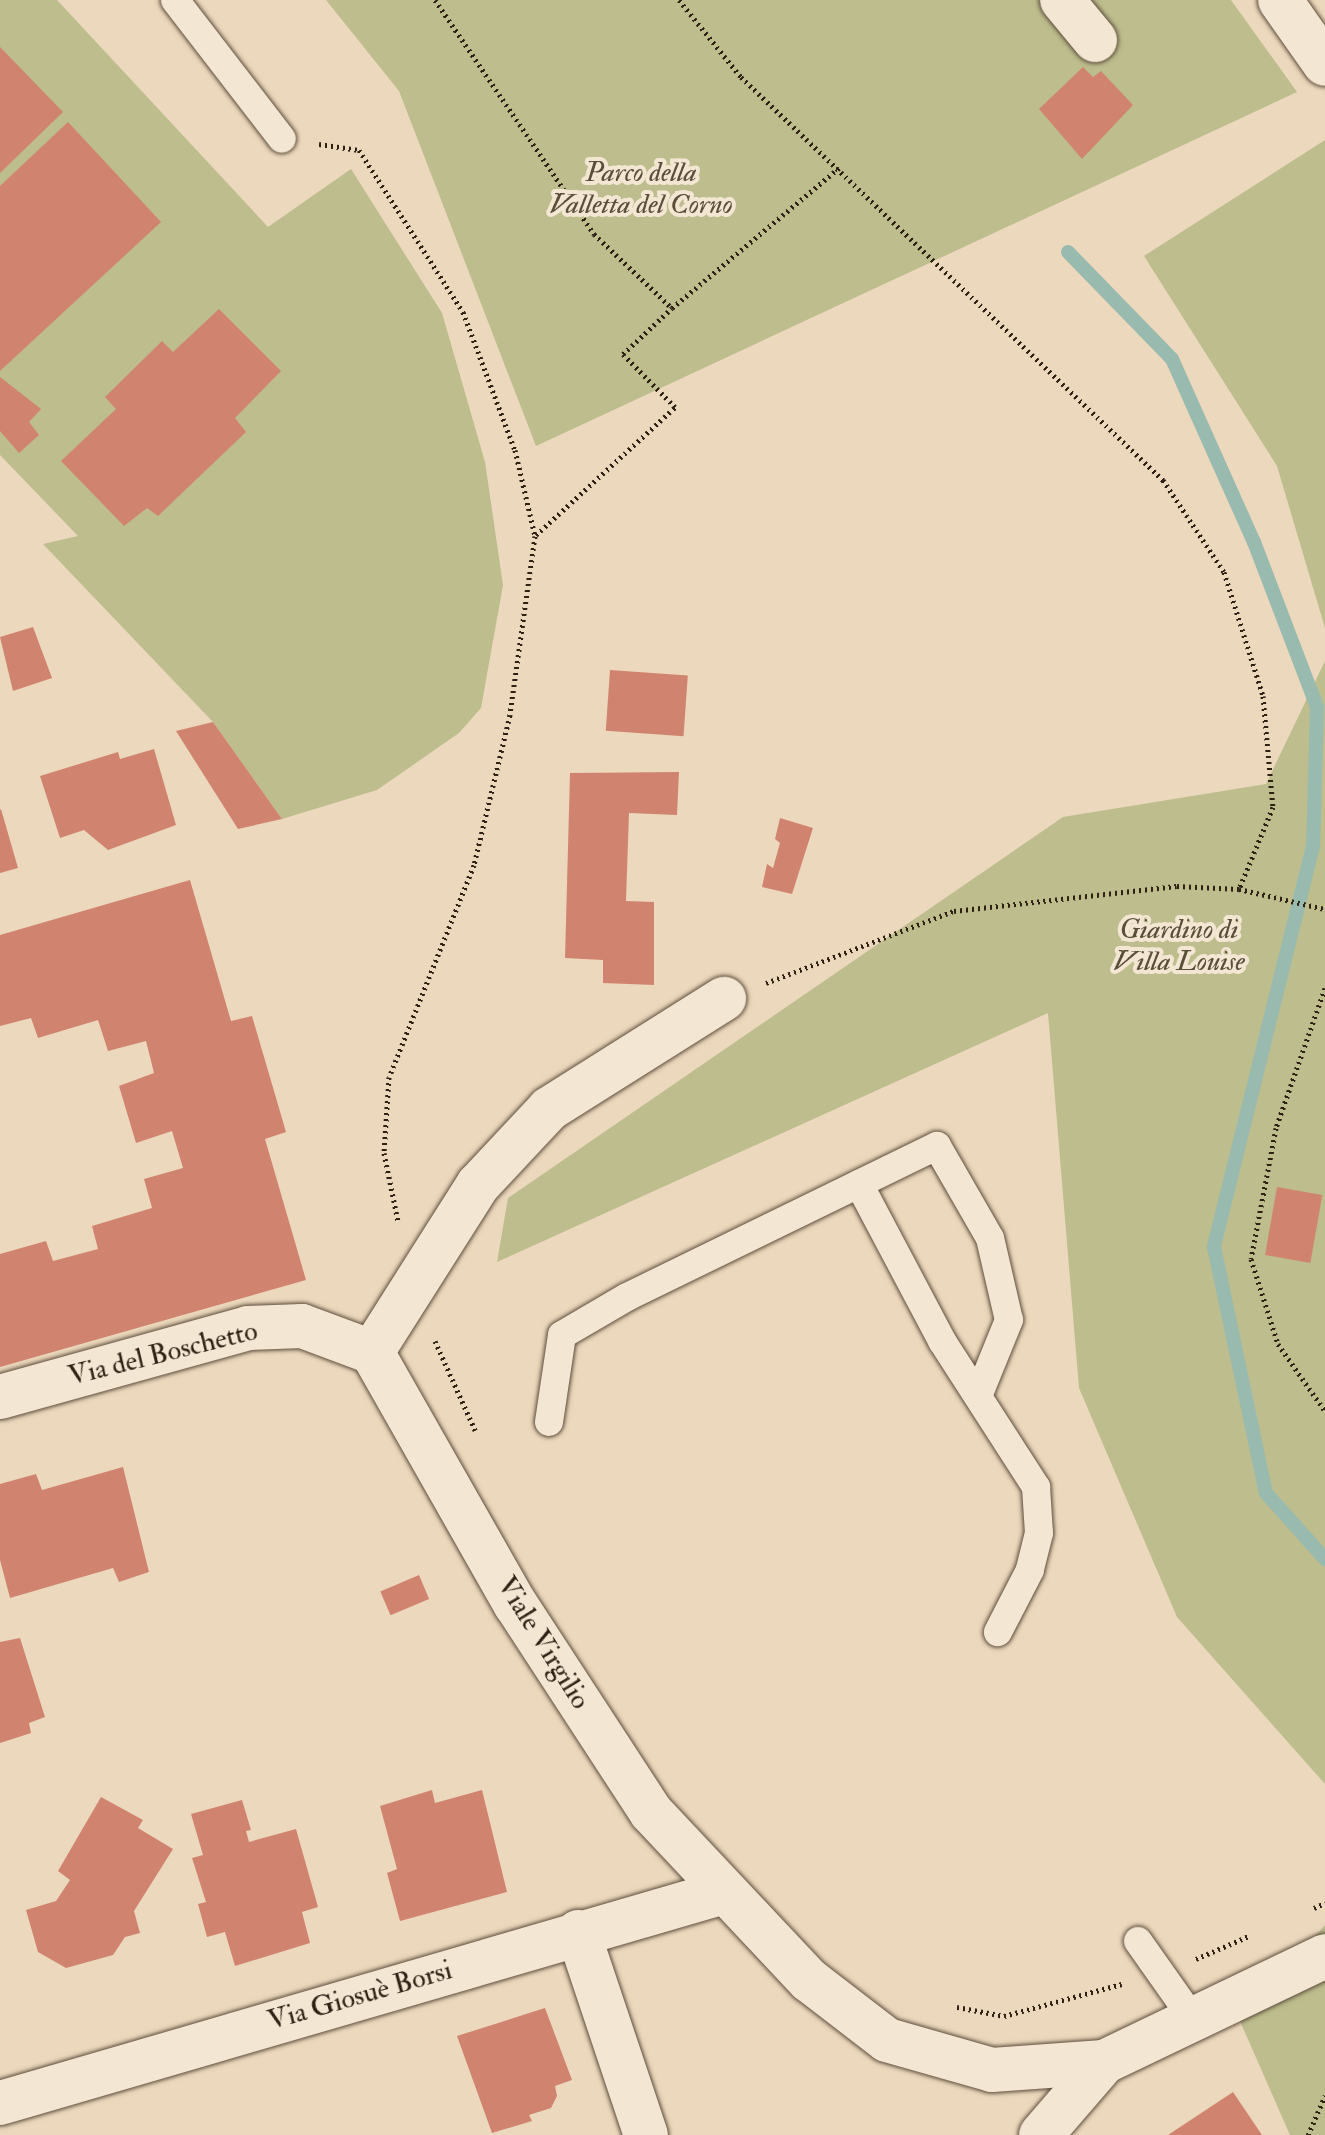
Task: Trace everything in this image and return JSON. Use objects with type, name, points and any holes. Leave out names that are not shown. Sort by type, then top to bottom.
[{"type":"street","points":[[1062,0],[1095,40]]},
{"type":"street","points":[[1280,0],[1325,64]]},
{"type":"street","points":[[372,1352],[413,1292],[478,1185],[549,1109],[724,999]]},
{"type":"street","name":"Via del Boschetto","points":[[0,1397],[248,1328],[302,1326],[372,1352]]},
{"type":"street","name":"Viale Virgilio","points":[[372,1352],[542,1644],[651,1812],[721,1893],[809,1980],[887,2040],[992,2070],[1104,2062]]},
{"type":"street","name":"Via Giosuè Borsi","points":[[0,2103],[578,1932],[721,1893]]},
{"type":"street","points":[[578,1932],[646,2135]]},
{"type":"street","points":[[1041,2135],[1104,2062],[1325,1956]]},
{"type":"lane","points":[[175,0],[282,139]]},
{"type":"lane","points":[[549,1422],[562,1335],[627,1297],[937,1146],[990,1238],[1009,1320],[979,1394]]},
{"type":"lane","points":[[859,1184],[942,1341],[979,1394],[1036,1487],[1039,1533],[1030,1570],[998,1632]]},
{"type":"lane","points":[[1138,1941],[1164,1972],[1193,2019]]},
{"type":"path","points":[[435,0],[594,234],[672,308]]},
{"type":"path","points":[[679,0],[741,77],[840,167],[968,297],[1076,392],[1163,480],[1224,572],[1263,696],[1273,807],[1239,889]]},
{"type":"path","points":[[282,139],[359,150],[463,312],[515,450],[535,536],[510,715],[474,865],[389,1077],[384,1153],[413,1292],[477,1434]]},
{"type":"path","points":[[535,536],[675,407],[623,354],[672,308],[840,167]]},
{"type":"path","points":[[724,999],[954,911],[1177,886],[1239,889],[1325,909]]},
{"type":"path","points":[[1325,988],[1276,1128],[1251,1259],[1278,1344],[1325,1411]]},
{"type":"path","points":[[1310,1910],[1325,1903]]},
{"type":"path","points":[[948,2006],[1004,2016],[1164,1972],[1252,1935]]},
{"type":"path","points":[[1308,2135],[1325,2096]]},
{"type":"green space","points":[[0,0],[57,0],[268,227],[351,169],[442,313],[485,462],[503,585],[481,708],[459,733],[377,790],[282,819],[213,722],[43,544],[78,536],[0,455]]},
{"type":"green space","name":"Parco della Valletta del Corno","points":[[326,0],[1231,0],[1297,92],[536,446],[399,91]]},
{"type":"green space","points":[[1325,140],[1325,628],[1277,466],[1144,256]]},
{"type":"green space","name":"Giardino di Villa Louise","points":[[1325,661],[1325,1784],[1177,1617],[1079,1388],[1048,1013],[497,1262],[508,1198],[1063,817],[1266,784]]},
{"type":"green space","points":[[1325,1925],[1325,2135],[1290,2135],[1240,2021]]},
{"type":"building","points":[[0,47],[63,112],[0,173]]},
{"type":"building","points":[[1083,67],[1093,77],[1101,71],[1133,105],[1082,159],[1039,109]]},
{"type":"building","points":[[68,122],[161,222],[0,371],[0,186]]},
{"type":"building","points":[[219,309],[281,371],[235,418],[246,432],[158,516],[147,508],[124,526],[61,461],[116,409],[105,397],[162,341],[173,352]]},
{"type":"building","points":[[0,377],[41,409],[29,422],[39,435],[19,453],[0,431]]},
{"type":"building","points":[[33,627],[52,678],[13,691],[0,637]]},
{"type":"building","points":[[610,670],[688,675],[684,736],[606,731]]},
{"type":"building","points":[[213,722],[282,819],[238,829],[176,731]]},
{"type":"building","points":[[154,749],[176,825],[108,850],[84,830],[60,838],[40,776],[118,752],[120,759]]},
{"type":"building","points":[[679,772],[677,815],[629,813],[626,901],[654,902],[654,985],[603,983],[603,960],[565,958],[570,773]]},
{"type":"building","points":[[0,810],[18,868],[0,873]]},
{"type":"building","points":[[780,818],[813,828],[792,894],[762,887],[767,864],[773,868],[780,843],[775,839]]},
{"type":"building","points":[[190,880],[231,1021],[252,1016],[286,1132],[265,1139],[306,1280],[0,1367],[0,1254],[46,1241],[53,1261],[98,1249],[92,1226],[152,1208],[144,1179],[183,1168],[172,1131],[136,1143],[119,1086],[154,1073],[146,1041],[108,1051],[98,1020],[38,1038],[31,1018],[0,1026],[0,935]]},
{"type":"building","points":[[1277,1187],[1322,1195],[1310,1263],[1265,1255]]},
{"type":"building","points":[[123,1467],[149,1572],[119,1582],[113,1568],[10,1598],[0,1560],[0,1484],[36,1474],[42,1490]]},
{"type":"building","points":[[419,1575],[429,1599],[390,1615],[380,1591]]},
{"type":"building","points":[[20,1638],[45,1717],[29,1723],[31,1733],[0,1743],[0,1642]]},
{"type":"building","points":[[432,1790],[435,1803],[482,1790],[507,1892],[400,1921],[387,1873],[397,1869],[380,1806]]},
{"type":"building","points":[[101,1797],[143,1820],[138,1828],[173,1849],[134,1911],[140,1933],[125,1937],[113,1955],[66,1968],[38,1952],[26,1910],[56,1901],[70,1880],[58,1871]]},
{"type":"building","points":[[242,1800],[251,1830],[246,1831],[249,1842],[296,1829],[318,1907],[302,1912],[310,1943],[235,1966],[225,1932],[207,1937],[198,1904],[206,1902],[192,1858],[203,1855],[191,1814]]},
{"type":"building","points":[[545,2008],[572,2080],[555,2086],[557,2096],[551,2108],[529,2115],[532,2121],[492,2133],[457,2036]]},
{"type":"building","points":[[1233,2092],[1262,2135],[1168,2135]]},
{"type":"waterway","points":[[1068,252],[1172,359],[1254,542],[1317,707],[1313,846],[1214,1247],[1266,1493],[1325,1559]]}]
